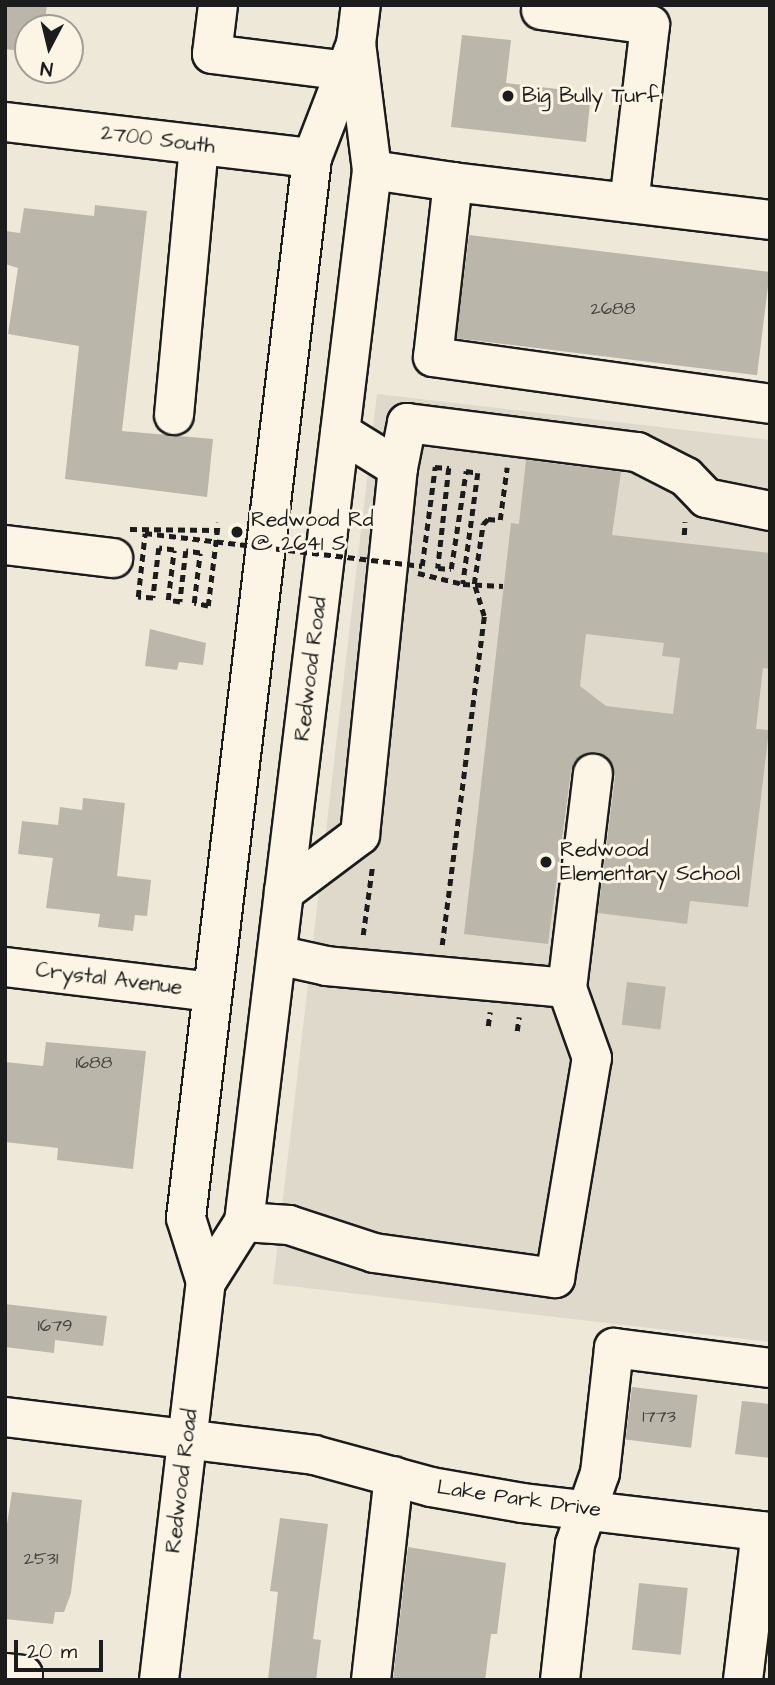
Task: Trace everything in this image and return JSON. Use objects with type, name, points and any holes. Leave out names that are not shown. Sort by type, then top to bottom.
[{"type":"main road","points":[[218,5],[212,54],[351,58]]},
{"type":"main road","name":"Redwood Road","points":[[159,1680],[206,1282],[186,1218],[312,158],[351,58],[361,5]]},
{"type":"main road","points":[[541,10],[650,26],[629,203]]},
{"type":"main road","name":"Redwood Road","points":[[206,1282],[244,1222],[372,170],[351,58]]},
{"type":"main road","name":"2700 South","points":[[5,122],[312,158]]},
{"type":"main road","points":[[174,415],[199,145]]},
{"type":"main road","points":[[372,170],[770,220]]},
{"type":"main road","points":[[453,182],[433,358],[770,404]]},
{"type":"main road","points":[[284,892],[360,835],[398,468],[407,423],[637,452],[686,477],[705,498],[770,511]]},
{"type":"main road","points":[[340,432],[398,468]]},
{"type":"main road","points":[[5,545],[118,544]]},
{"type":"main road","points":[[244,1222],[289,1225],[374,1253],[555,1278],[592,1058],[567,988],[593,774]]},
{"type":"main road","points":[[277,955],[327,966],[567,988]]},
{"type":"main road","name":"Crystal Avenue","points":[[5,967],[213,992]]},
{"type":"main road","points":[[560,1680],[575,1544],[600,1473],[614,1348],[770,1368]]},
{"type":"main road","name":"Lake Park Drive","points":[[5,1417],[314,1455],[474,1495],[765,1531]]},
{"type":"main road","points":[[371,1680],[394,1476]]},
{"type":"main road","points":[[743,1680],[765,1531]]},
{"type":"main road","points":[[5,1673],[23,1675],[22,1680]]},
{"type":"path","points":[[441,953],[484,616],[474,584],[482,524],[488,519],[500,520],[508,456]]},
{"type":"path","points":[[118,544],[217,526],[208,606],[194,603],[200,553],[186,551],[180,602],[168,600],[174,550],[159,548],[153,598],[138,597],[145,533],[422,566],[435,467],[449,468],[438,568],[451,569],[466,471],[478,473],[463,584]]},
{"type":"path","points":[[407,572],[463,584],[503,586]]},
{"type":"path","points":[[361,943],[373,862]]},
{"type":"shaded area","name":"Redwood Elementary School","points":[[377,394],[770,440],[770,1342],[273,1284]]},
{"type":"building","points":[[7,5],[47,5],[46,14],[14,14],[14,50],[5,49]]},
{"type":"building","points":[[462,35],[511,40],[506,83],[591,93],[586,142],[451,127]]},
{"type":"building","points":[[95,205],[147,211],[122,431],[213,439],[207,497],[65,479],[79,346],[8,334],[18,268],[5,264],[5,231],[20,233],[24,208],[94,216]]},
{"type":"building","points":[[469,235],[770,272],[757,375],[456,338]]},
{"type":"building","points":[[526,460],[621,472],[612,535],[770,553],[770,669],[763,668],[756,729],[769,730],[748,907],[690,901],[687,924],[598,913],[615,777],[607,757],[595,752],[576,760],[571,771],[548,944],[464,934],[511,523],[519,524]],"holes":[[[586,634],[664,643],[662,656],[680,658],[673,714],[606,706],[580,686]]]},
{"type":"building","points":[[150,629],[206,643],[203,665],[179,662],[177,670],[145,666]]},
{"type":"building","points":[[83,798],[125,803],[117,876],[151,880],[147,916],[135,915],[133,931],[98,927],[100,914],[46,908],[53,858],[18,854],[22,821],[58,825],[60,807],[82,810]]},
{"type":"building","points":[[627,982],[666,987],[660,1029],[622,1025]]},
{"type":"building","points":[[46,1042],[146,1051],[133,1169],[57,1160],[58,1148],[5,1142],[5,1062],[43,1066]]},
{"type":"building","points":[[5,1304],[107,1316],[103,1346],[55,1340],[54,1353],[5,1347]]},
{"type":"building","points":[[632,1387],[698,1395],[691,1448],[626,1440]]},
{"type":"building","points":[[742,1401],[770,1404],[770,1458],[735,1454]]},
{"type":"building","points":[[12,1492],[82,1500],[71,1593],[64,1612],[55,1612],[53,1624],[5,1619],[5,1537]]},
{"type":"building","points":[[280,1518],[328,1524],[313,1639],[321,1640],[316,1680],[268,1680],[278,1592],[270,1591]]},
{"type":"building","points":[[408,1547],[506,1563],[497,1634],[491,1634],[485,1680],[393,1680]]},
{"type":"building","points":[[639,1583],[688,1588],[681,1655],[632,1650]]},
{"type":"place","name":"Big Bully Turf","points":[[508,96]]},
{"type":"place","name":"Redwood Rd @ 2641 S","points":[[237,532]]},
{"type":"place","name":"Redwood Elementary School","points":[[546,862]]}]
